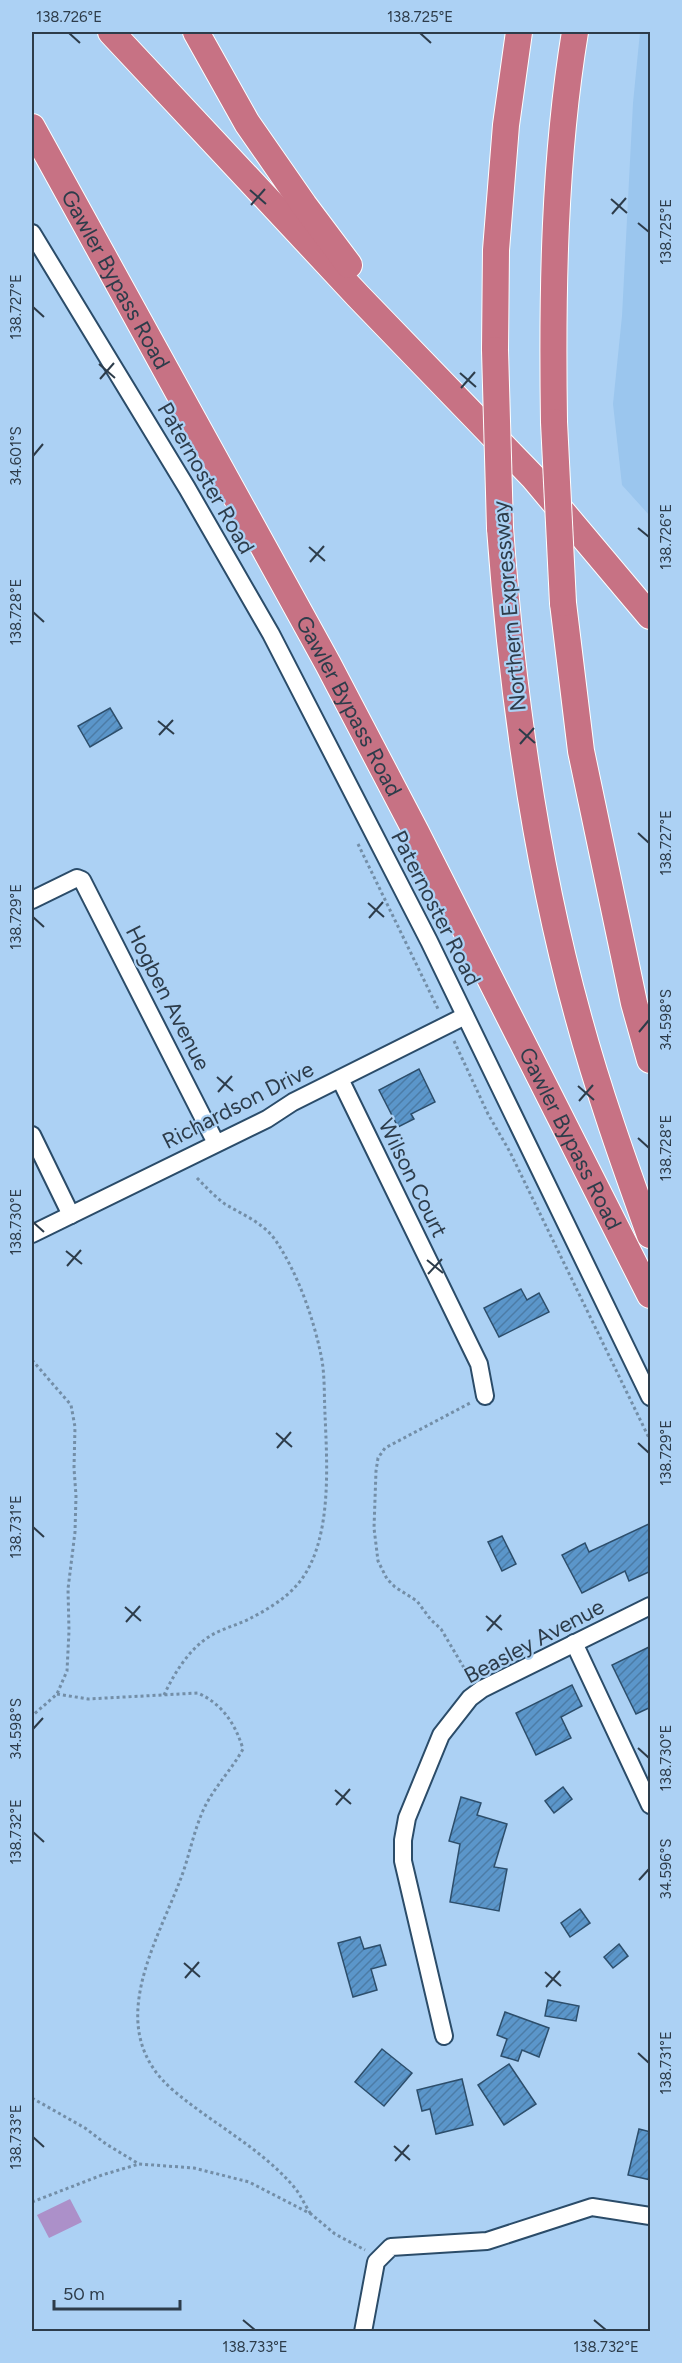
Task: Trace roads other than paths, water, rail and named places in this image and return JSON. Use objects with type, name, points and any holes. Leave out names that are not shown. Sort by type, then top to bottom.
[{"type":"highway","points":[[111,32],[358,296],[532,477],[651,616]]},
{"type":"highway","points":[[196,32],[247,123],[335,247],[364,281],[379,316]]},
{"type":"highway","name":"Northern Expressway","points":[[519,32],[506,125],[496,250],[495,350],[500,528],[506,614],[519,718],[542,860],[577,1014],[613,1134],[651,1235]]},
{"type":"highway","points":[[575,32],[562,148],[555,246],[554,422],[564,603],[581,751],[634,1003],[651,1059]]},
{"type":"highway","name":"Gawler Bypass Road","points":[[32,127],[328,664],[651,1295]]},
{"type":"street","name":"Paternoster Road","points":[[32,234],[187,488],[271,634],[465,1016],[651,1397]]},
{"type":"street","name":"Hogben Avenue","points":[[32,900],[77,878],[82,880],[216,1143]]},
{"type":"street","name":"Richardson Drive","points":[[32,1234],[267,1119],[293,1102],[465,1016]]},
{"type":"street","name":"Wilson Court","points":[[340,1079],[479,1364],[485,1396]]},
{"type":"street","points":[[32,1135],[71,1215]]},
{"type":"street","name":"Beasley Avenue","points":[[444,2036],[403,1861],[403,1840],[407,1818],[441,1735],[471,1698],[482,1689],[651,1606]]},
{"type":"street","points":[[574,1643],[651,1805]]},
{"type":"street","points":[[363,2331],[376,2262],[392,2247],[487,2241],[592,2207],[651,2216]]}]
